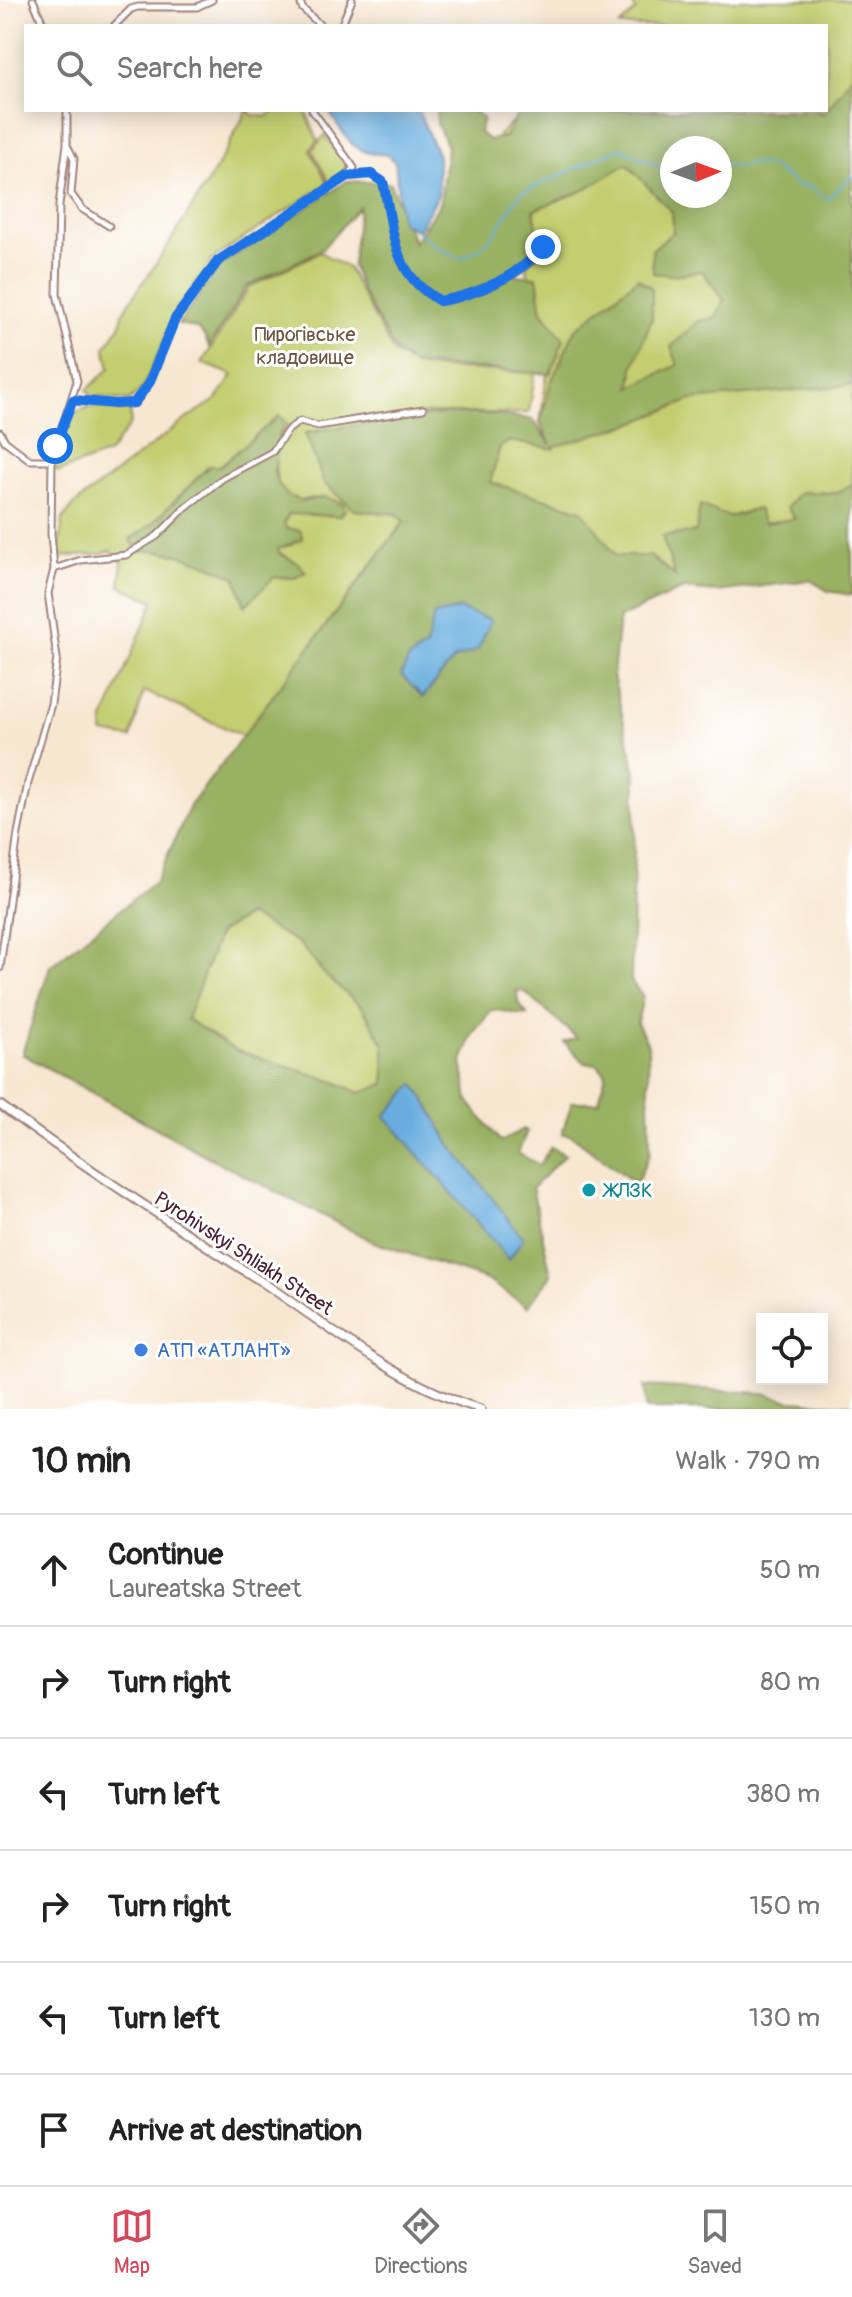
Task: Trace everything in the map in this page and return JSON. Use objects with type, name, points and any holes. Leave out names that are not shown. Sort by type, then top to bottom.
[{"type":"street","points":[[33,0],[43,24]]},
{"type":"street","points":[[116,24],[131,9],[138,7],[197,7],[212,0]]},
{"type":"street","points":[[300,0],[302,8],[319,24]]},
{"type":"street","points":[[342,24],[352,0]]},
{"type":"street","points":[[0,968],[18,833],[55,682],[57,658],[48,593],[54,569],[52,460],[77,381],[57,294],[59,205],[67,144],[67,112]]},
{"type":"street","points":[[313,112],[354,168],[362,174]]},
{"type":"street","points":[[67,144],[74,159],[71,194],[82,209],[109,226]]},
{"type":"street","points":[[73,400],[134,403],[149,383],[175,319],[218,261],[348,176],[354,168]]},
{"type":"street","points":[[348,176],[371,174],[383,182],[398,257],[422,290],[440,301],[454,299],[506,278],[531,262],[548,242]]},
{"type":"street","points":[[54,569],[81,560],[126,555],[157,536],[186,507],[223,478],[272,452],[288,430],[300,421],[318,426],[423,409]]},
{"type":"street","points":[[0,432],[5,441],[30,460],[52,460]]},
{"type":"street","name":"Pyrohivskyi Shliakh Street","points":[[0,1105],[74,1160],[262,1282],[388,1369],[425,1388],[481,1409]]},
{"type":"green space","points":[[630,0],[852,0],[852,484],[837,493],[800,492],[797,519],[763,523],[758,509],[729,517],[696,532],[663,536],[676,577],[650,556],[616,556],[581,510],[490,482],[500,447],[510,441],[554,448],[540,423],[548,367],[498,135],[524,112],[828,112],[828,24],[621,24],[636,10]]},
{"type":"green space","points":[[852,75],[852,385],[692,400],[554,449],[510,441],[500,447],[490,482],[582,510],[616,556],[650,556],[675,576],[662,536],[696,532],[700,505],[729,517],[758,509],[764,523],[795,519],[787,507],[800,492],[837,493],[852,484],[852,595],[828,591],[810,580],[717,592],[683,589],[619,618],[613,676],[636,773],[631,981],[643,997],[637,1023],[648,1045],[650,1153],[636,1184],[571,1135],[562,1134],[572,1102],[599,1102],[606,1074],[597,1064],[585,1063],[564,1042],[577,1038],[525,992],[517,990],[518,1003],[527,1014],[492,1010],[473,1033],[462,1061],[468,1101],[501,1142],[523,1129],[527,1131],[518,1153],[539,1165],[551,1147],[565,1155],[532,1188],[551,1275],[528,1307],[487,1280],[374,1242],[214,1160],[22,1054],[50,966],[156,881],[190,806],[404,522],[397,514],[354,510],[324,483],[305,433],[419,416],[504,415],[533,420],[551,445],[540,423],[551,382],[575,330],[638,278],[652,288],[652,318],[633,368],[631,387],[678,365],[671,347],[698,321],[716,318],[724,300],[702,271],[672,275],[653,273],[652,250],[673,232],[672,212],[668,208],[732,208],[732,136],[660,136],[660,199],[627,164],[582,191],[534,210],[541,248],[513,275],[537,277],[542,311],[564,340],[550,374],[412,364],[395,351],[364,295],[352,265],[359,207],[321,250],[246,287],[209,347],[198,330],[178,324],[221,265],[347,181],[390,183],[414,242],[440,204],[447,147],[437,123],[436,112],[475,112],[483,119],[479,132],[489,140],[505,137],[519,112],[824,114]],"holes":[[[426,647],[478,650],[454,659],[424,696],[401,675],[409,659]],[[248,915],[299,943],[327,977],[363,1008],[384,1045],[385,1084],[360,1093],[235,1050],[187,1019],[219,933]],[[429,1106],[450,1144],[522,1238],[385,1115]]]},
{"type":"green space","points":[[246,112],[266,117],[273,112],[306,112],[318,141],[310,150],[328,183],[214,258],[178,308],[143,388],[129,401],[92,396],[87,390],[110,368],[105,348],[121,324],[123,312],[217,167]]},
{"type":"green space","points":[[325,135],[347,164],[344,171],[329,182],[312,150]]},
{"type":"green space","name":"Пирогівське кладовище","points":[[320,252],[348,268],[393,352],[416,367],[535,373],[529,413],[432,413],[306,433],[324,483],[354,510],[398,514],[404,521],[243,736],[144,691],[131,738],[103,733],[104,720],[154,601],[120,586],[122,562],[111,550],[101,554],[58,557],[63,519],[75,504],[217,399],[233,375],[202,363],[249,287]],"holes":[[[279,416],[287,425],[281,435],[275,462],[280,487],[287,496],[298,500],[313,498],[326,515],[289,513],[284,523],[292,545],[278,548],[280,553],[298,563],[295,578],[274,577],[244,605],[236,577],[177,554],[139,551],[130,539],[151,525],[209,466],[220,466]]]},
{"type":"green space","points":[[89,407],[130,407],[131,423],[109,453],[58,472],[54,466],[67,425],[78,411]]},
{"type":"green space","points":[[279,416],[287,424],[279,436],[274,472],[277,482],[288,496],[304,501],[325,497],[343,504],[345,510],[339,516],[289,514],[284,523],[287,529],[300,530],[303,539],[278,549],[280,554],[298,563],[306,572],[295,578],[274,577],[245,606],[236,577],[177,554],[140,551],[130,540],[151,525],[209,466],[220,466]]},
{"type":"green space","points":[[249,915],[299,943],[327,977],[363,1008],[384,1045],[385,1084],[360,1093],[235,1050],[186,1019],[219,933]]},
{"type":"green space","points":[[645,1386],[763,1393],[790,1401],[852,1405],[852,1409],[646,1409]]},
{"type":"water","points":[[329,112],[419,112],[438,156],[438,195],[418,231],[401,222],[395,162],[387,154],[375,154],[358,148],[345,136]]},
{"type":"water","points":[[459,609],[491,620],[478,650],[454,659],[423,697],[401,675],[409,659],[426,647],[434,615]]},
{"type":"water","points":[[414,1084],[450,1144],[523,1238],[509,1260],[385,1116]]},
{"type":"waterway","points":[[418,231],[433,245],[461,259],[488,243],[521,193],[620,148],[660,166]]},
{"type":"waterway","points":[[732,166],[739,168],[751,163],[773,167],[798,186],[808,186],[827,199],[852,176]]},
{"type":"place","name":"ЖЛЗК","points":[[589,1190]]},
{"type":"place","name":"АТП «АТЛАНТ»","points":[[141,1350]]},
{"type":"route","points":[[55,446],[73,400],[129,404],[142,395],[175,319],[218,261],[348,176],[371,174],[383,182],[398,257],[422,290],[440,301],[454,299],[506,278],[531,262],[543,247]]}]
